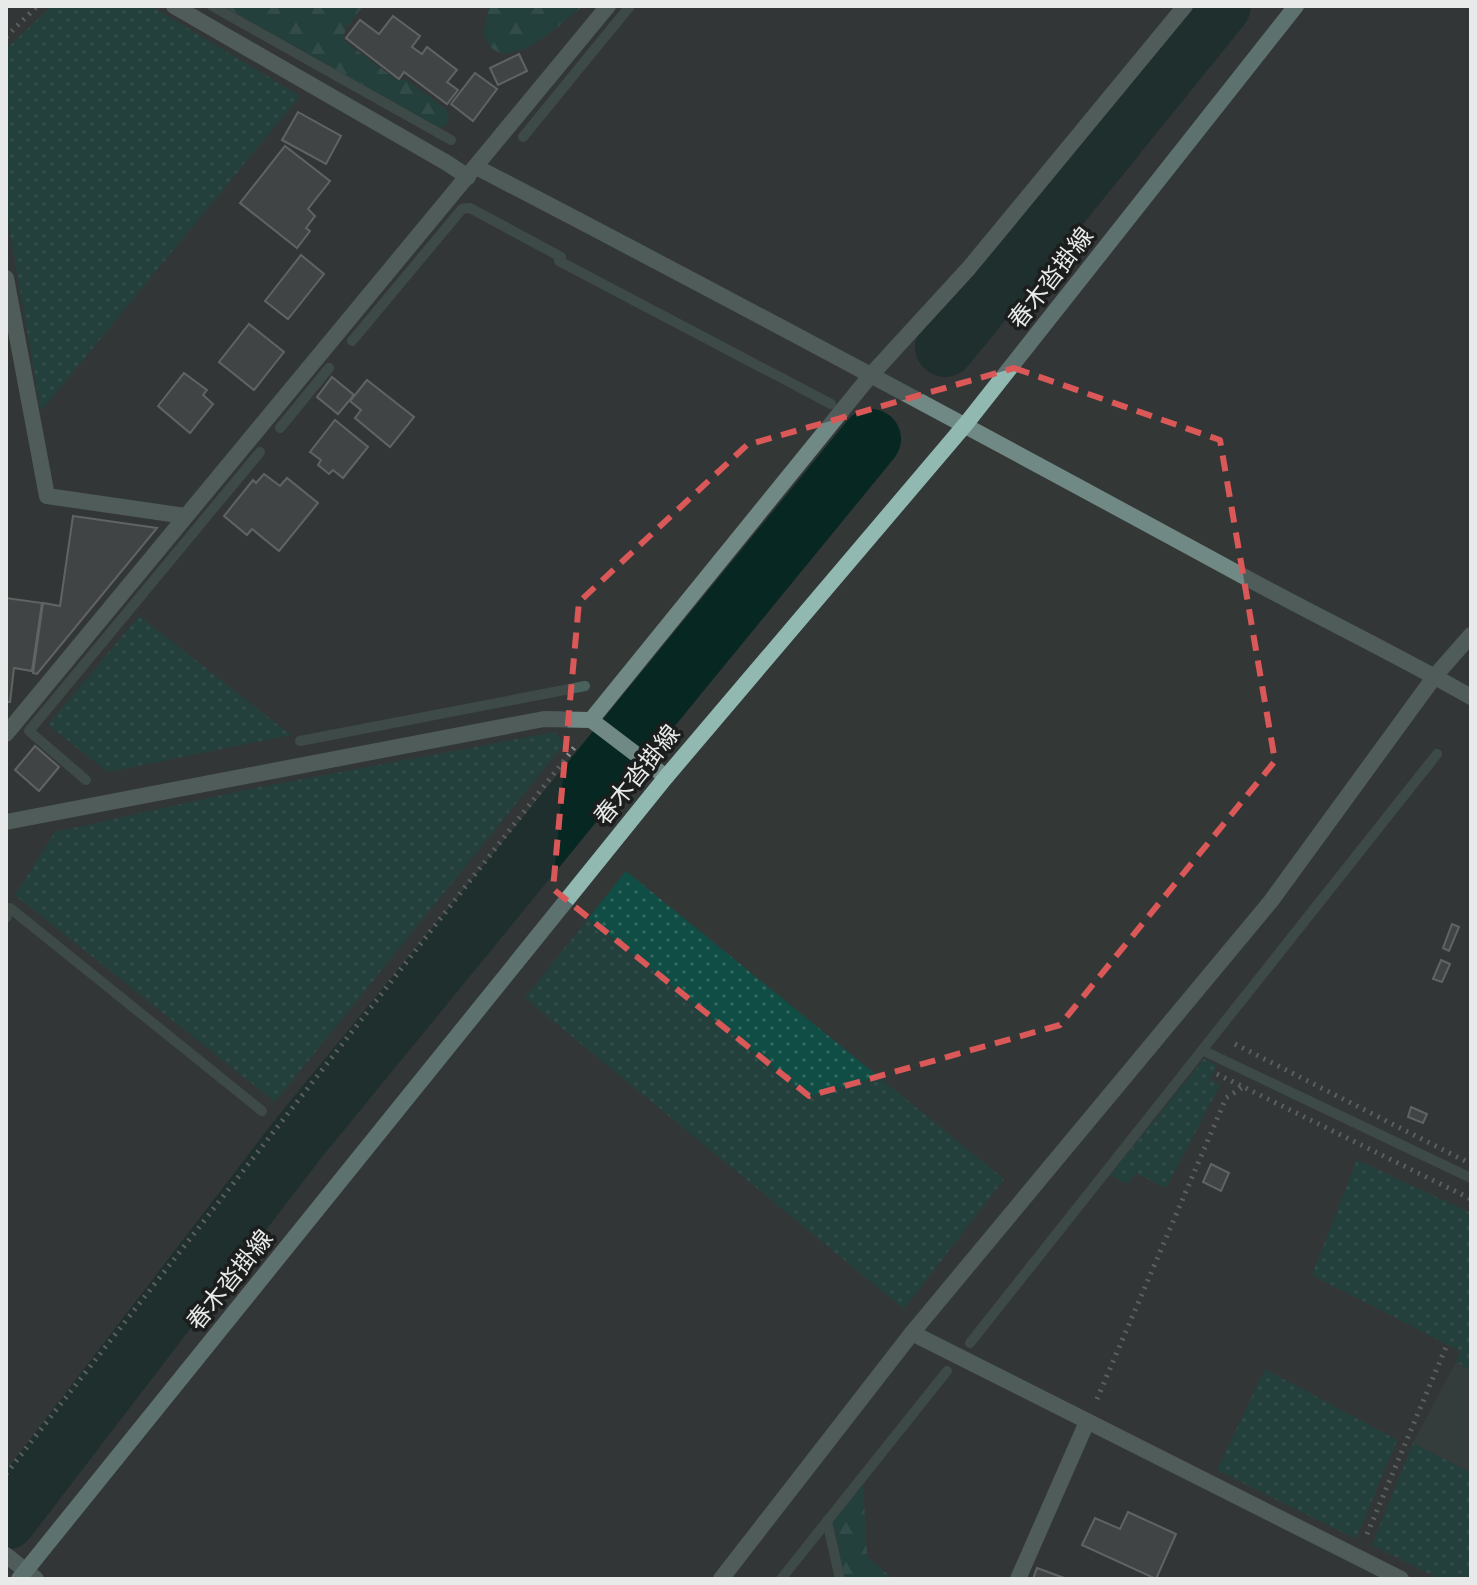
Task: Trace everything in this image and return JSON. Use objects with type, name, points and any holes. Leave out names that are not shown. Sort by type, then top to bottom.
[{"type":"main road","name":"春木沓掛線","points":[[27,1576],[666,777],[965,425],[1296,6]]},
{"type":"street","points":[[174,6],[447,163],[472,172],[769,319],[1471,697]]},
{"type":"street","points":[[6,734],[608,6]]},
{"type":"street","points":[[586,720],[870,376],[969,268],[1185,6]]},
{"type":"street","points":[[6,278],[47,496],[185,516]]},
{"type":"street","points":[[721,1579],[912,1333],[1271,901],[1435,676],[1471,635]]},
{"type":"street","points":[[6,822],[544,719],[586,720],[666,777]]},
{"type":"street","points":[[912,1333],[1401,1579]]},
{"type":"street","points":[[1018,1579],[1087,1422]]},
{"type":"street","points":[[6,1555],[27,1576]]},
{"type":"path","points":[[6,37],[37,6]]},
{"type":"path","points":[[6,1474],[577,745],[586,720]]},
{"type":"path","points":[[1235,1044],[1471,1164]]},
{"type":"path","points":[[1217,1074],[1471,1199]]},
{"type":"path","points":[[1087,1422],[1226,1098],[1243,1087]]},
{"type":"path","points":[[1357,1557],[1446,1347]]},
{"type":"highlighted area","points":[[1014,368],[1220,440],[1275,761],[1060,1025],[809,1096],[553,889],[579,602],[747,445]]},
{"type":"shaded area","points":[[1456,1362],[1471,1370],[1471,1473],[1413,1443]]},
{"type":"green space","points":[[52,6],[151,6],[300,96],[41,411],[6,209],[6,49]]},
{"type":"green space","points":[[223,6],[363,6],[346,28],[343,40],[398,81],[405,79],[446,109],[449,116],[446,125],[440,128]]},
{"type":"green space","points":[[489,6],[583,6],[528,47],[504,53],[494,50],[483,34]]},
{"type":"green space","points":[[139,616],[291,735],[108,772],[48,725]]},
{"type":"green space","points":[[555,732],[564,744],[275,1102],[15,895],[55,832],[245,790]]},
{"type":"green space","points":[[626,871],[1004,1179],[904,1309],[525,998]]},
{"type":"green space","points":[[1204,1059],[1217,1065],[1210,1079],[1220,1085],[1166,1188],[1136,1173],[1127,1184],[1110,1175]]},
{"type":"green space","points":[[1357,1160],[1471,1213],[1471,1370],[1456,1362],[1460,1351],[1312,1275]]},
{"type":"green space","points":[[1265,1369],[1397,1440],[1356,1539],[1217,1470]]},
{"type":"green space","points":[[1413,1443],[1471,1473],[1471,1579],[1440,1579],[1372,1545]]},
{"type":"green space","points":[[863,1485],[867,1556],[893,1579],[845,1579],[833,1521]]},
{"type":"building","points":[[393,16],[420,36],[412,47],[422,54],[427,47],[457,70],[447,82],[458,90],[447,104],[404,72],[399,79],[346,38],[360,20],[379,34]]},
{"type":"building","points":[[519,54],[527,71],[498,85],[490,68]]},
{"type":"building","points":[[475,73],[497,89],[473,121],[451,104]]},
{"type":"building","points":[[298,112],[341,136],[326,164],[282,140]]},
{"type":"building","points":[[285,146],[330,181],[308,209],[315,216],[306,228],[310,231],[297,248],[240,203]]},
{"type":"building","points":[[301,255],[324,274],[288,319],[265,301]]},
{"type":"building","points":[[249,324],[284,352],[254,390],[219,362]]},
{"type":"building","points":[[184,373],[207,390],[203,395],[213,404],[190,433],[158,406]]},
{"type":"building","points":[[332,377],[354,395],[338,414],[317,397]]},
{"type":"building","points":[[367,380],[414,417],[390,447],[355,418],[361,410],[350,401]]},
{"type":"building","points":[[335,420],[368,447],[343,478],[333,470],[329,474],[318,465],[321,460],[310,452]]},
{"type":"building","points":[[264,474],[280,486],[287,478],[318,503],[279,551],[252,529],[247,535],[224,516],[253,480],[256,483]]},
{"type":"building","points":[[73,516],[157,528],[37,674],[33,673],[43,603],[60,606]]},
{"type":"building","points":[[6,598],[42,603],[32,671],[14,668],[10,702],[6,702]]},
{"type":"building","points":[[35,746],[59,767],[39,791],[15,770]]},
{"type":"building","points":[[1452,924],[1459,927],[1449,951],[1443,948]]},
{"type":"building","points":[[1441,960],[1450,964],[1442,982],[1433,979]]},
{"type":"building","points":[[1411,1107],[1427,1114],[1423,1123],[1408,1117]]},
{"type":"building","points":[[1211,1164],[1229,1173],[1221,1191],[1203,1182]]},
{"type":"building","points":[[1128,1512],[1176,1534],[1156,1579],[1082,1545],[1095,1518],[1120,1529]]},
{"type":"building","points":[[1037,1568],[1067,1579],[1033,1579]]},
{"type":"waterway","points":[[212,6],[451,140]]},
{"type":"waterway","points":[[523,137],[630,6]]},
{"type":"waterway","points":[[945,347],[1221,6]]},
{"type":"waterway","points":[[352,341],[462,209],[470,208],[561,257],[559,261],[831,404]]},
{"type":"waterway","points":[[280,428],[329,368]]},
{"type":"waterway","points":[[6,1520],[298,1139],[871,439]]},
{"type":"waterway","points":[[86,780],[29,731],[260,452]]},
{"type":"waterway","points":[[675,645],[717,626]]},
{"type":"waterway","points":[[300,741],[585,686]]},
{"type":"waterway","points":[[970,1343],[1437,754]]},
{"type":"waterway","points":[[6,918],[10,908],[262,1111]]},
{"type":"waterway","points":[[1202,1050],[1471,1178]]},
{"type":"waterway","points":[[781,1579],[947,1371]]},
{"type":"waterway","points":[[827,1521],[840,1579]]}]
